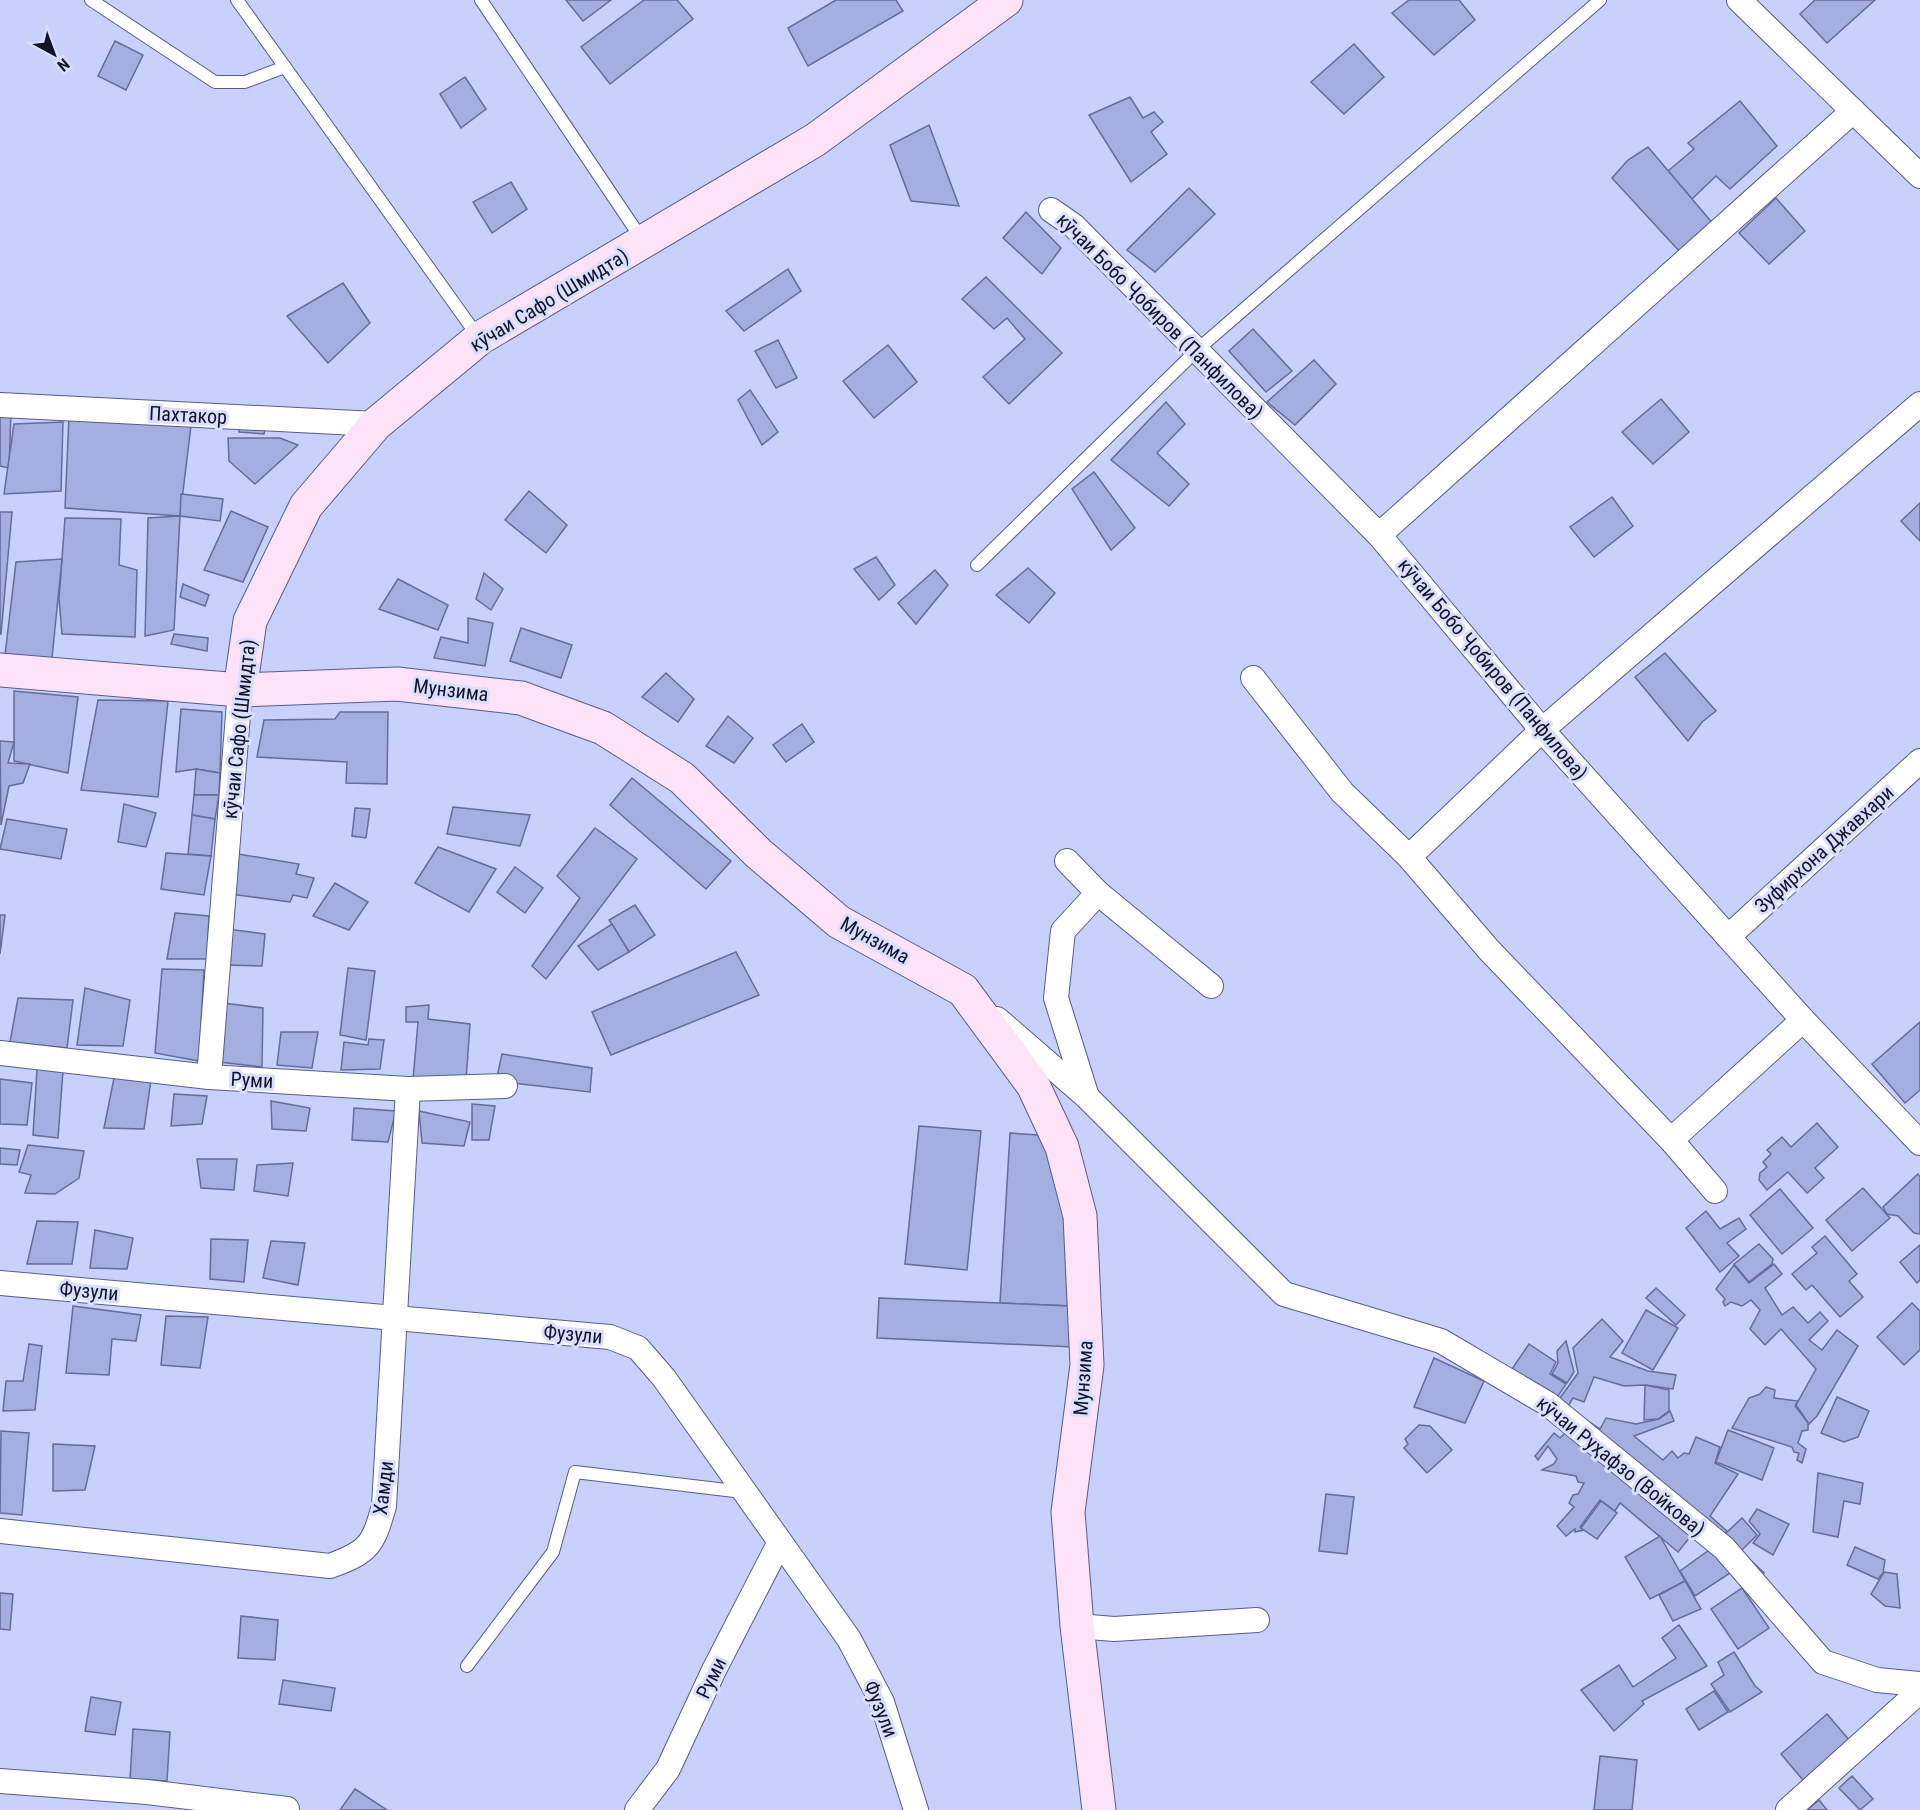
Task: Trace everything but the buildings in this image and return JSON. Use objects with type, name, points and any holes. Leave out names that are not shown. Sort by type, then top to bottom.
[{"type":"street","name":"кӯчаи Сафо (Шмидта)","points":[[209,1077],[240,690],[249,621],[306,506],[376,424],[480,338],[815,140],[1006,0]]},
{"type":"street","points":[[1739,0],[1920,176]]},
{"type":"street","points":[[1379,535],[1853,111]]},
{"type":"street","name":"кӯчаи Бобо Ҷобиров (Панфилова)","points":[[1051,210],[1074,226],[1379,535],[1542,730],[1803,1020],[1920,1143]]},
{"type":"street","name":"Пахтакор","points":[[0,405],[376,424]]},
{"type":"street","points":[[1409,857],[1542,730],[1920,405]]},
{"type":"street","name":"Мунзима","points":[[0,670],[240,690],[397,684],[521,699],[603,728],[682,778],[758,853],[839,922],[963,990],[1033,1085],[1062,1147],[1080,1216],[1088,1365],[1068,1512],[1077,1626],[1100,1810]]},
{"type":"street","points":[[1253,678],[1342,792],[1409,857],[1490,950],[1671,1140],[1715,1191]]},
{"type":"street","name":"Зуфирхона Джавхари","points":[[1728,937],[1920,761]]},
{"type":"street","points":[[1067,861],[1098,893],[1211,986]]},
{"type":"street","points":[[1087,1097],[1056,998],[1063,932],[1098,893]]},
{"type":"street","points":[[963,990],[1087,1097]]},
{"type":"street","points":[[1671,1140],[1803,1020]]},
{"type":"street","name":"Руми","points":[[0,1053],[209,1077],[408,1089],[505,1086]]},
{"type":"street","name":"Хамди","points":[[0,1532],[330,1566],[358,1556],[375,1537],[384,1506],[408,1089]]},
{"type":"street","name":"кӯчаи Руҳафзо (Войкова)","points":[[1087,1097],[1284,1294],[1442,1341],[1548,1404],[1724,1548],[1823,1662],[1877,1680],[1920,1684]]},
{"type":"street","name":"Фузули","points":[[0,1283],[610,1337],[638,1348],[664,1378],[849,1639],[882,1702],[916,1810]]},
{"type":"street","name":"Руми","points":[[637,1810],[668,1769],[714,1670],[780,1542]]},
{"type":"street","points":[[1077,1626],[1114,1629],[1257,1620]]},
{"type":"street","points":[[1788,1810],[1920,1691]]},
{"type":"street","points":[[0,1781],[147,1792],[287,1809]]},
{"type":"lane","points":[[91,0],[215,82],[245,82],[285,67]]},
{"type":"lane","points":[[237,0],[480,338]]},
{"type":"lane","points":[[481,0],[644,243]]},
{"type":"lane","points":[[977,565],[1197,350],[1600,0]]},
{"type":"lane","points":[[467,1666],[553,1552],[575,1472],[744,1492]]}]
